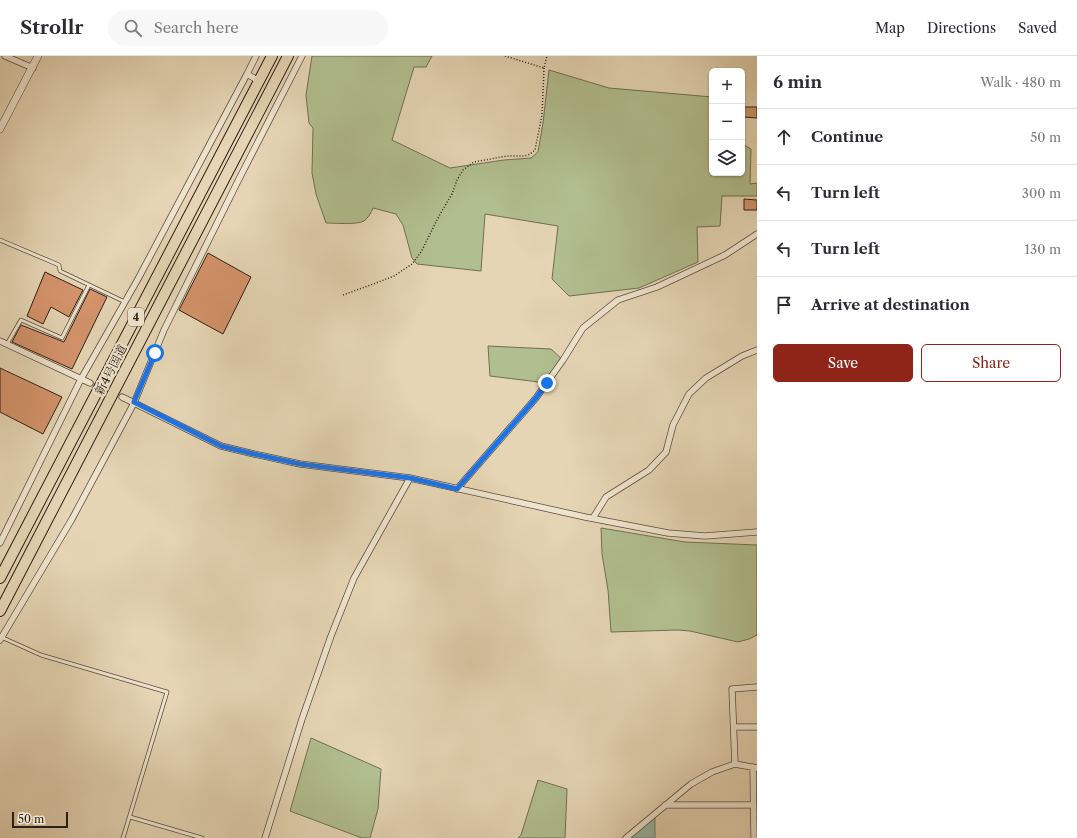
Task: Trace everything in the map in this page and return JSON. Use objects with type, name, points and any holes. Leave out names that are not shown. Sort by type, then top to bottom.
[{"type":"highway","name":"新4号国道","points":[[0,578],[272,56]]},
{"type":"highway","name":"新4号国道","points":[[0,611],[288,56]]},
{"type":"street","points":[[6,56],[33,68]]},
{"type":"street","points":[[0,129],[38,56]]},
{"type":"street","points":[[0,543],[81,379],[125,302],[256,56]]},
{"type":"street","points":[[0,638],[72,519],[134,402],[164,330],[302,56]]},
{"type":"street","points":[[247,74],[259,81]]},
{"type":"street","points":[[263,105],[274,111]]},
{"type":"street","points":[[228,173],[239,179]]},
{"type":"street","points":[[457,489],[536,398],[563,360],[583,328],[618,300],[657,287],[725,255],[757,234]]},
{"type":"street","points":[[0,341],[90,383]]},
{"type":"street","points":[[593,518],[606,497],[649,470],[666,452],[673,425],[689,394],[706,378],[742,356],[757,350]]},
{"type":"street","points":[[122,397],[221,446],[300,464],[410,478],[668,533],[705,536],[757,532]]},
{"type":"street","points":[[265,838],[331,636],[354,578],[410,478]]},
{"type":"street","points":[[735,764],[732,689],[757,687]]},
{"type":"street","points":[[734,727],[757,727]]},
{"type":"street","points":[[626,838],[691,784],[712,772],[735,764],[755,768],[753,805],[754,838]]},
{"type":"street","points":[[665,805],[753,805]]},
{"type":"lane","points":[[0,240],[59,266],[60,271],[125,302]]},
{"type":"lane","points":[[7,344],[21,320],[62,338],[89,285]]},
{"type":"lane","points":[[0,638],[42,655],[167,692],[123,838]]},
{"type":"lane","points":[[130,817],[202,838]]},
{"type":"path","points":[[505,56],[544,68]]},
{"type":"path","points":[[343,295],[394,276],[412,264],[421,252],[450,198],[456,180],[463,170],[474,162],[507,156],[525,156],[536,150],[542,115],[544,68],[547,56]]},
{"type":"shaded area","points":[[312,56],[432,56],[426,67],[414,67],[392,140],[450,168],[504,160],[531,158],[538,152],[549,70],[609,88],[709,97],[709,176],[745,176],[745,146],[751,149],[750,184],[757,183],[757,196],[722,196],[720,226],[697,227],[698,262],[639,288],[569,296],[552,279],[558,226],[485,214],[481,271],[417,264],[412,258],[403,225],[396,214],[373,208],[367,218],[361,222],[326,223],[316,194],[312,173],[313,128],[309,123],[306,95]]},
{"type":"shaded area","points":[[488,346],[551,349],[563,360],[547,383],[490,376]]},
{"type":"shaded area","points":[[601,528],[685,542],[757,545],[757,635],[738,642],[690,631],[678,630],[611,632],[608,590],[602,554]]},
{"type":"shaded area","points":[[311,738],[381,769],[378,809],[370,838],[362,838],[290,811]]},
{"type":"shaded area","points":[[538,780],[567,789],[565,838],[518,838],[521,835]]},
{"type":"shaded area","points":[[655,813],[655,838],[626,838]]},
{"type":"building","points":[[745,107],[757,107],[757,118],[745,117]]},
{"type":"building","points":[[744,199],[757,200],[757,210],[744,210]]},
{"type":"building","points":[[208,253],[251,277],[223,334],[179,310]]},
{"type":"building","points":[[45,272],[83,290],[69,317],[51,307],[43,324],[27,316]]},
{"type":"building","points":[[90,289],[107,297],[72,369],[12,342],[21,325],[64,342]]},
{"type":"building","points":[[0,368],[62,397],[43,434],[0,412]]},
{"type":"tunnel","points":[[90,383],[122,397]]},
{"type":"route","points":[[155,353],[134,402],[221,446],[300,464],[410,478],[457,489],[536,398],[547,383]]}]
